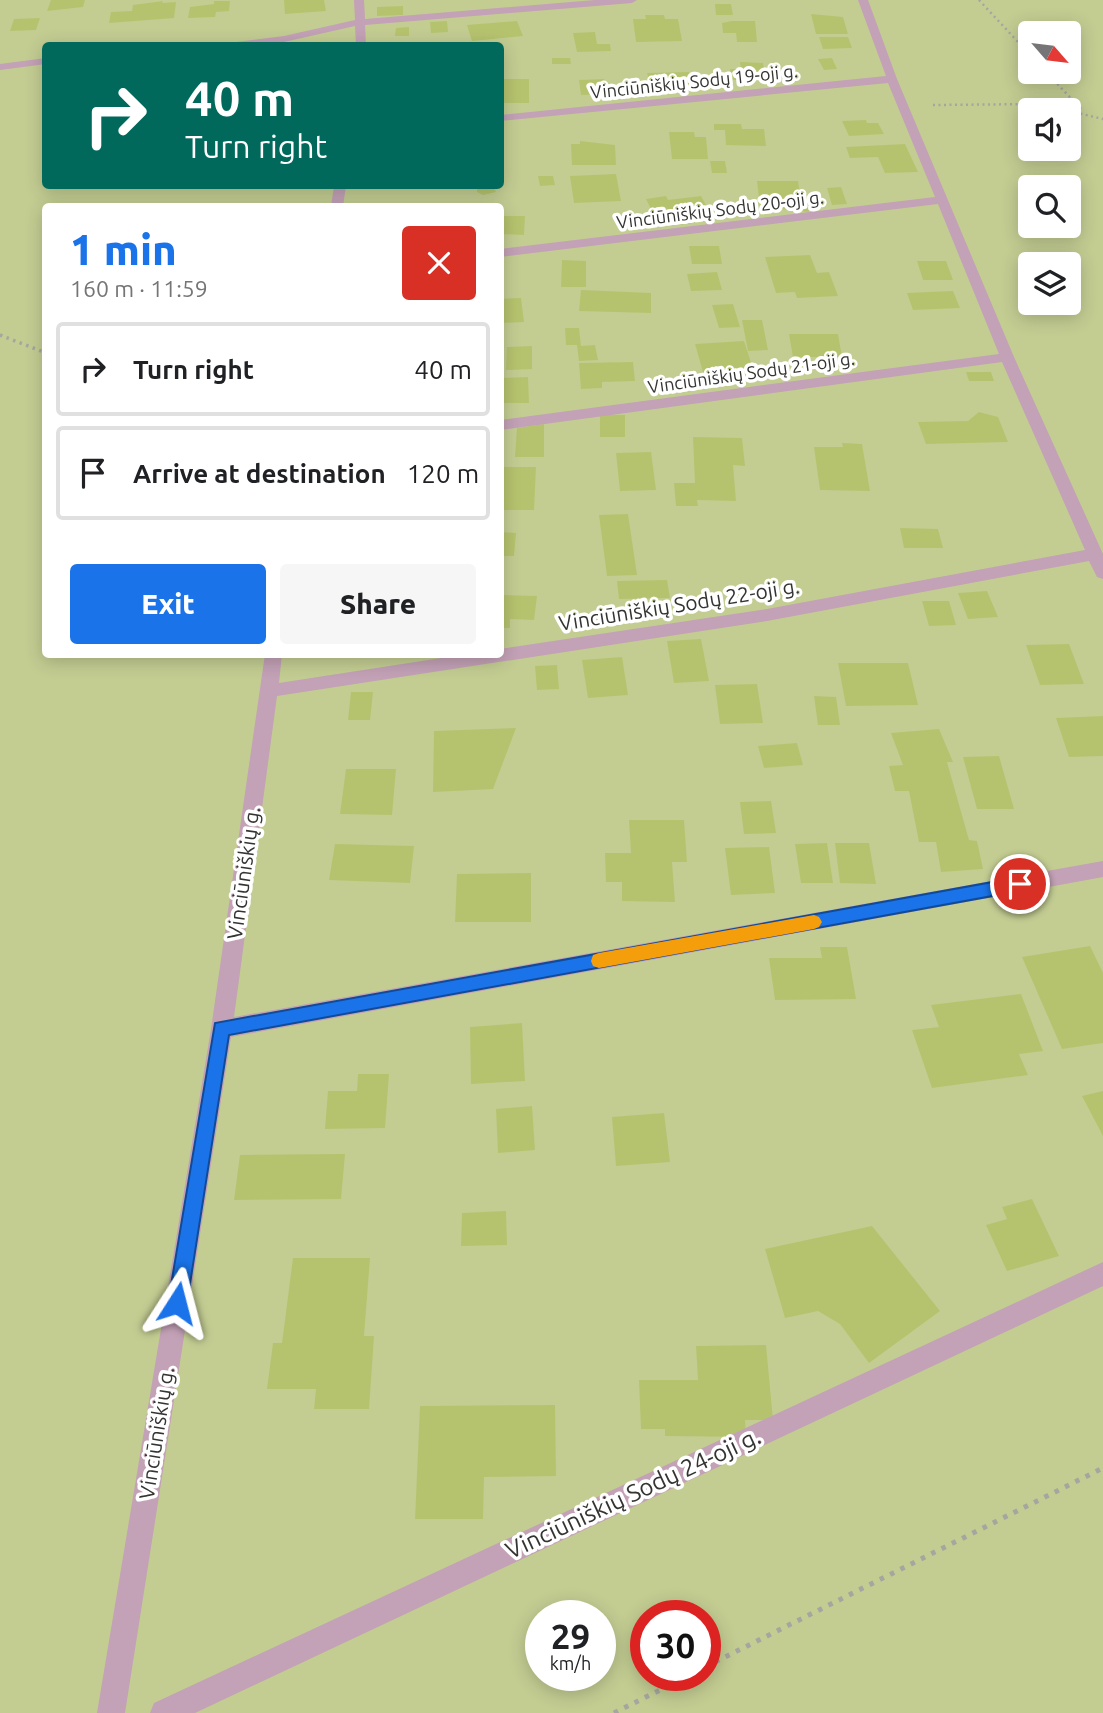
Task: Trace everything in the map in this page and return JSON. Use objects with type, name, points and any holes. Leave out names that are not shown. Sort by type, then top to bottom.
[{"type":"street","points":[[359,0],[360,42]]},
{"type":"street","points":[[253,42],[285,39],[360,22],[632,0]]},
{"type":"street","points":[[863,0],[892,79],[1007,357],[1103,573]]},
{"type":"street","points":[[0,67],[42,62]]},
{"type":"street","name":"Vinciūniškių Sodų 19-oji g.","points":[[504,118],[892,79]]},
{"type":"street","name":"Vinciūniškių Sodų 20-oji g.","points":[[504,253],[943,200]]},
{"type":"street","name":"Vinciūniškių Sodų 21-oji g.","points":[[504,424],[1007,357]]},
{"type":"street","name":"Vinciūniškių Sodų 22-oji g.","points":[[504,655],[767,615],[1096,554]]},
{"type":"street","name":"Vinciūniškių g.","points":[[111,1713],[222,1029],[274,658]]},
{"type":"street","name":"Vinciūniškių Sodų 22-oji g.","points":[[269,691],[485,658]]},
{"type":"street","points":[[222,1029],[1103,869]]},
{"type":"street","name":"Vinciūniškių Sodų 24-oji g.","points":[[164,1713],[1103,1274]]},
{"type":"path","points":[[979,0],[1018,42]]},
{"type":"path","points":[[1057,84],[1083,111]]},
{"type":"path","points":[[904,106],[1022,101],[1083,111],[1103,119]]},
{"type":"path","points":[[0,335],[42,351]]},
{"type":"path","points":[[721,1659],[1103,1468]]},
{"type":"path","points":[[614,1713],[658,1691]]},
{"type":"green space","points":[[0,0],[1103,0],[1103,1713],[0,1713]]},
{"type":"building","points":[[51,0],[85,0],[83,7],[47,11]]},
{"type":"building","points":[[284,0],[324,0],[326,11],[285,14]]},
{"type":"building","points":[[163,1],[162,3],[176,2],[174,18],[109,23],[111,12],[132,11],[133,5]]},
{"type":"building","points":[[214,1],[230,1],[229,11],[216,12],[215,17],[188,18],[190,7],[214,4]]},
{"type":"building","points":[[715,4],[731,4],[733,15],[716,15]]},
{"type":"building","points":[[403,6],[403,15],[377,16],[377,7]]},
{"type":"building","points":[[811,14],[843,17],[848,34],[816,34]]},
{"type":"building","points":[[645,15],[664,15],[665,19],[678,19],[682,41],[636,42],[633,19],[646,19]]},
{"type":"building","points":[[40,18],[36,30],[10,31],[14,19]]},
{"type":"building","points":[[447,21],[448,32],[431,33],[430,22]]},
{"type":"building","points":[[517,21],[523,36],[472,41],[467,25]]},
{"type":"building","points":[[755,21],[757,42],[737,42],[736,33],[723,33],[722,23]]},
{"type":"building","points":[[409,27],[409,36],[395,36],[396,28]]},
{"type":"building","points":[[595,32],[597,44],[610,44],[611,51],[577,52],[573,33]]},
{"type":"building","points":[[819,37],[848,37],[852,48],[823,49]]},
{"type":"building","points":[[552,58],[570,58],[571,64],[552,64]]},
{"type":"building","points":[[832,58],[837,69],[824,70],[818,59]]},
{"type":"building","points":[[740,62],[763,63],[766,80],[732,80],[730,69],[741,69]]},
{"type":"building","points":[[689,72],[694,87],[652,91],[647,73]]},
{"type":"building","points":[[504,79],[529,79],[529,103],[504,103]]},
{"type":"building","points":[[604,79],[611,94],[581,95],[579,80]]},
{"type":"building","points":[[866,120],[867,123],[878,123],[884,134],[849,136],[842,121]]},
{"type":"building","points":[[714,124],[741,124],[742,129],[764,129],[766,146],[726,145],[725,130],[714,130]]},
{"type":"building","points":[[669,132],[694,132],[695,137],[706,137],[708,159],[672,159]]},
{"type":"building","points":[[580,141],[615,145],[616,165],[572,165],[571,144],[580,144]]},
{"type":"building","points":[[905,144],[918,172],[885,173],[878,157],[850,158],[846,147]]},
{"type":"building","points":[[710,161],[725,161],[727,173],[712,173]]},
{"type":"building","points":[[616,174],[621,201],[574,203],[570,176]]},
{"type":"building","points":[[538,176],[553,176],[555,185],[540,186]]},
{"type":"building","points":[[757,181],[798,181],[800,194],[805,194],[809,212],[760,207]]},
{"type":"building","points":[[841,187],[847,204],[832,205],[827,188]]},
{"type":"building","points":[[477,189],[494,189],[496,192],[483,195],[477,192]]},
{"type":"building","points":[[666,196],[668,200],[701,196],[714,220],[678,225],[673,215],[655,217],[646,199]]},
{"type":"building","points":[[504,216],[525,216],[524,235],[504,234]]},
{"type":"building","points":[[689,246],[719,246],[722,264],[692,264]]},
{"type":"building","points":[[810,255],[817,273],[829,272],[838,296],[797,298],[795,292],[776,293],[765,257]]},
{"type":"building","points":[[562,260],[586,261],[586,287],[561,287]]},
{"type":"building","points":[[917,261],[946,261],[953,280],[923,280]]},
{"type":"building","points":[[717,272],[722,290],[691,291],[687,274]]},
{"type":"building","points":[[581,290],[651,293],[651,313],[579,311]]},
{"type":"building","points":[[953,291],[960,308],[913,310],[907,293]]},
{"type":"building","points":[[521,298],[524,322],[504,323],[504,299]]},
{"type":"building","points":[[733,304],[740,327],[719,328],[712,305]]},
{"type":"building","points":[[742,320],[762,320],[768,350],[748,351]]},
{"type":"building","points":[[565,328],[579,328],[581,346],[595,345],[598,360],[579,361],[577,345],[566,345]]},
{"type":"building","points":[[789,334],[838,334],[842,357],[793,357]]},
{"type":"building","points":[[744,341],[753,369],[703,372],[695,344]]},
{"type":"building","points":[[532,346],[532,369],[506,370],[507,347]]},
{"type":"building","points":[[633,362],[635,381],[602,382],[602,388],[581,389],[579,363]]},
{"type":"building","points":[[966,372],[991,372],[994,381],[969,381]]},
{"type":"building","points":[[528,377],[529,403],[504,403],[504,378]]},
{"type":"building","points":[[979,412],[998,417],[1008,442],[926,444],[918,422],[968,421]]},
{"type":"building","points":[[600,415],[625,415],[625,437],[600,437]]},
{"type":"building","points":[[544,424],[544,457],[515,457],[517,428]]},
{"type":"building","points":[[693,437],[742,438],[745,466],[733,465],[736,501],[697,500],[698,506],[676,506],[674,483],[695,483]]},
{"type":"building","points":[[842,443],[862,444],[870,491],[820,490],[814,447],[843,447]]},
{"type":"building","points":[[651,452],[656,490],[620,491],[616,453]]},
{"type":"building","points":[[504,467],[536,467],[534,510],[504,510]]},
{"type":"building","points":[[628,514],[637,575],[607,576],[599,515]]},
{"type":"building","points":[[900,528],[938,529],[943,548],[904,548]]},
{"type":"building","points":[[504,532],[516,533],[514,556],[504,556]]},
{"type":"building","points":[[667,580],[670,598],[619,599],[617,581]]},
{"type":"building","points":[[987,591],[998,617],[968,619],[958,593]]},
{"type":"building","points":[[504,595],[537,596],[534,620],[510,619],[510,628],[504,628]]},
{"type":"building","points":[[922,601],[949,601],[956,625],[929,626]]},
{"type":"building","points":[[701,639],[709,681],[674,683],[667,641]]},
{"type":"building","points":[[1069,644],[1084,684],[1040,685],[1026,645]]},
{"type":"building","points":[[622,657],[628,695],[588,698],[582,660]]},
{"type":"building","points":[[838,663],[908,663],[918,705],[846,706]]},
{"type":"building","points":[[557,665],[559,689],[537,690],[535,666]]},
{"type":"building","points":[[757,684],[763,723],[720,724],[715,685]]},
{"type":"building","points":[[351,692],[373,692],[370,720],[348,720]]},
{"type":"building","points":[[814,696],[836,697],[840,725],[818,725]]},
{"type":"building","points":[[1103,716],[1103,756],[1069,757],[1056,718]]},
{"type":"building","points":[[516,728],[493,789],[433,792],[434,731]]},
{"type":"building","points":[[939,729],[953,762],[947,762],[969,840],[977,841],[983,869],[941,872],[936,842],[919,842],[909,791],[895,791],[889,766],[903,765],[891,733]]},
{"type":"building","points":[[797,743],[803,765],[764,768],[758,746]]},
{"type":"building","points":[[999,756],[1014,809],[977,809],[963,757]]},
{"type":"building","points":[[346,769],[396,769],[392,815],[340,814]]},
{"type":"building","points":[[771,801],[776,833],[744,834],[740,802]]},
{"type":"building","points":[[629,820],[684,820],[687,862],[672,862],[675,902],[622,901],[622,882],[606,882],[605,853],[631,853]]},
{"type":"building","points":[[827,843],[833,883],[801,883],[795,844]]},
{"type":"building","points":[[835,843],[869,843],[876,884],[840,883]]},
{"type":"building","points":[[335,844],[414,846],[410,883],[329,880]]},
{"type":"building","points":[[769,847],[775,893],[731,895],[725,848]]},
{"type":"building","points":[[531,873],[531,922],[455,922],[457,874]]},
{"type":"building","points":[[1090,946],[1103,973],[1103,1043],[1062,1049],[1022,957]]},
{"type":"building","points":[[820,947],[847,947],[856,999],[775,1000],[769,958],[822,958]]},
{"type":"building","points":[[1021,994],[1043,1051],[1019,1054],[1028,1075],[932,1088],[912,1030],[939,1027],[931,1005]]},
{"type":"building","points":[[522,1023],[525,1081],[471,1084],[470,1027]]},
{"type":"building","points":[[358,1074],[389,1074],[385,1128],[325,1129],[328,1091],[357,1091]]},
{"type":"building","points":[[1103,1091],[1103,1136],[1082,1096]]},
{"type":"building","points":[[532,1106],[535,1150],[498,1153],[496,1109]]},
{"type":"building","points":[[664,1113],[670,1162],[616,1166],[612,1117]]},
{"type":"building","points":[[345,1154],[341,1199],[234,1200],[240,1155]]},
{"type":"building","points":[[1032,1199],[1059,1256],[1007,1271],[986,1225],[1007,1219],[1002,1207]]},
{"type":"building","points":[[506,1211],[507,1245],[461,1246],[462,1213]]},
{"type":"building","points":[[872,1226],[940,1311],[869,1363],[840,1324],[818,1311],[785,1318],[765,1249]]},
{"type":"building","points":[[293,1258],[370,1258],[364,1336],[374,1336],[369,1409],[314,1409],[316,1389],[267,1389],[273,1343],[282,1343]]},
{"type":"building","points":[[766,1345],[773,1420],[745,1420],[746,1437],[665,1436],[665,1429],[641,1429],[639,1380],[698,1380],[696,1346]]},
{"type":"building","points":[[555,1405],[556,1476],[484,1477],[483,1519],[415,1519],[420,1406]]},
{"type":"slow traffic","points":[[599,961],[814,922]]},
{"type":"route","points":[[177,1303],[222,1029],[1020,884]]}]
